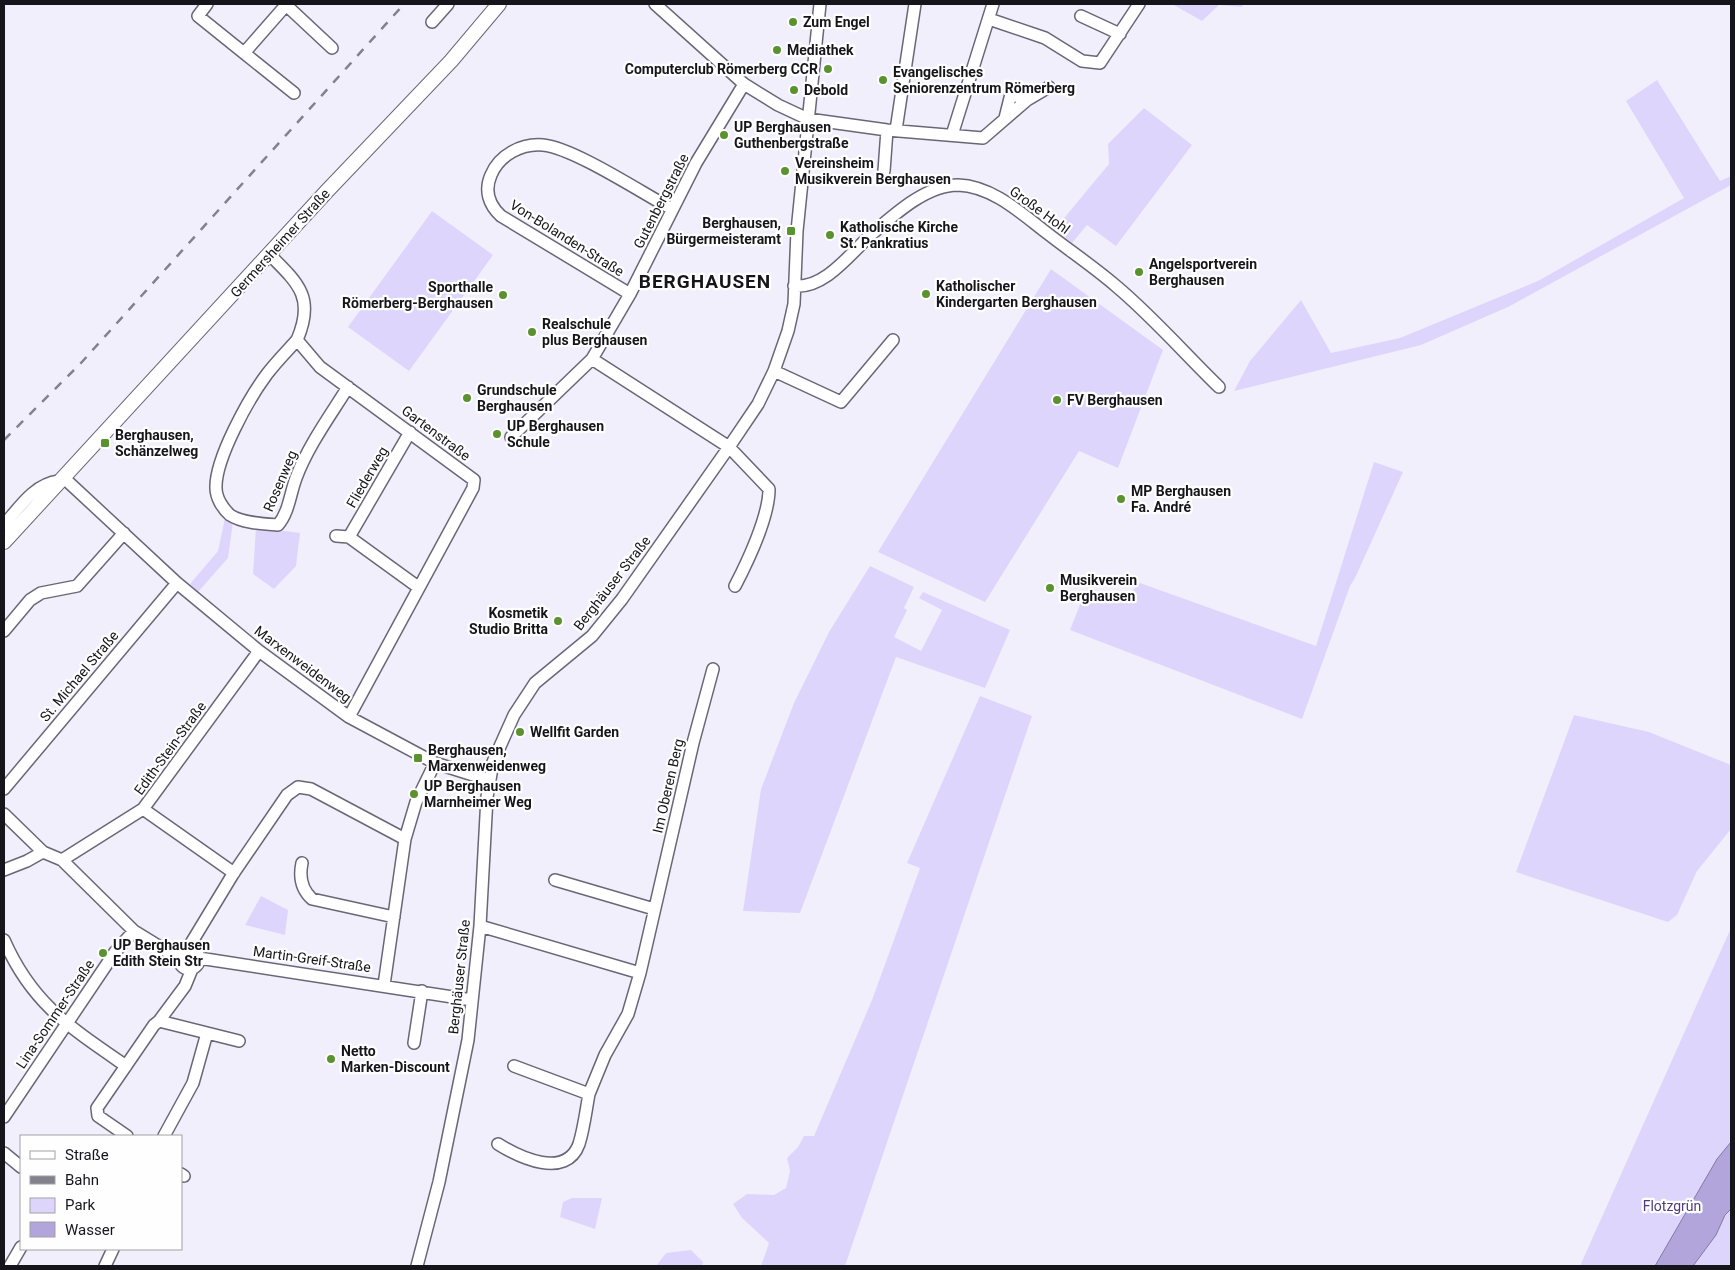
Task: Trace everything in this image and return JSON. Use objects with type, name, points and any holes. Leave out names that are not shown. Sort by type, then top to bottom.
[{"type":"main road","name":"Germersheimer Straße","points":[[4,542],[327,191],[451,61],[500,4]]},
{"type":"street","points":[[207,4],[198,16],[294,93]]},
{"type":"street","points":[[244,53],[287,4],[332,48]]},
{"type":"street","points":[[432,22],[448,4]]},
{"type":"street","points":[[656,4],[744,84],[778,105],[808,119],[891,130],[984,138],[1027,100],[1048,87]]},
{"type":"street","name":"Berghäuser Straße","points":[[417,1266],[440,1176],[468,1040],[480,926],[489,780],[499,748],[514,715],[535,683],[592,636],[653,557],[758,404],[774,371],[788,330],[794,304],[797,231],[820,4]]},
{"type":"street","points":[[884,171],[914,4]]},
{"type":"street","points":[[952,135],[993,4]]},
{"type":"street","points":[[988,19],[1045,38],[1082,61],[1100,63],[1139,4]]},
{"type":"street","points":[[1081,16],[1120,34]]},
{"type":"street","name":"Gutenbergstraße","points":[[512,436],[592,359],[630,294],[672,209],[732,100],[744,84]]},
{"type":"street","name":"Von-Bolanden-Straße","points":[[630,294],[494,210],[488,199],[488,182],[493,170],[509,153],[520,148],[543,145],[570,153],[672,209]]},
{"type":"street","name":"Große Hohl","points":[[794,286],[810,284],[829,274],[874,232],[926,194],[939,187],[958,185],[977,188],[1006,202],[1117,286],[1219,387]]},
{"type":"street","points":[[270,255],[298,283],[306,304],[304,325],[297,340]]},
{"type":"street","name":"Gartenstraße","points":[[297,340],[320,367],[474,480],[473,488],[349,717]]},
{"type":"street","name":"Rosenweg","points":[[297,340],[267,373],[247,405],[225,450],[216,488],[219,501],[228,514],[237,519],[278,524],[284,518],[296,478],[348,387]]},
{"type":"street","points":[[774,371],[842,402],[892,340]]},
{"type":"street","points":[[592,359],[729,447],[769,489],[757,538],[735,586]]},
{"type":"street","name":"Fliederweg","points":[[349,537],[410,432]]},
{"type":"street","name":"Germersheimer Straße","points":[[4,525],[34,491],[51,482],[61,480]]},
{"type":"street","name":"Marxenweidenweg","points":[[61,480],[124,533],[177,583],[259,651],[349,717],[435,763],[489,780]]},
{"type":"street","points":[[4,631],[30,600],[41,593],[77,586],[124,533]]},
{"type":"street","points":[[336,536],[349,537],[418,587]]},
{"type":"street","name":"St. Michael Straße","points":[[4,789],[177,583]]},
{"type":"street","name":"Edith-Stein-Straße","points":[[62,860],[144,809],[259,651]]},
{"type":"street","name":"Im Oberen Berg","points":[[498,1144],[527,1159],[542,1163],[561,1162],[573,1154],[579,1144],[589,1094],[605,1055],[628,1014],[640,973],[713,669]]},
{"type":"street","points":[[384,985],[405,839],[416,802],[435,763]]},
{"type":"street","points":[[4,814],[43,852],[62,860],[134,931],[173,955],[179,956],[189,949],[234,873],[287,795],[298,787],[311,789],[405,839]]},
{"type":"street","points":[[144,809],[234,873]]},
{"type":"street","points":[[4,870],[27,862],[43,852]]},
{"type":"street","points":[[302,863],[299,874],[304,892],[312,899],[394,917]]},
{"type":"street","points":[[555,880],[654,909]]},
{"type":"street","points":[[480,926],[640,973]]},
{"type":"street","name":"Lina-Sommer-Straße","points":[[5,1110],[115,952],[134,931]]},
{"type":"street","points":[[4,940],[11,957],[32,990],[66,1025],[126,1066]]},
{"type":"street","points":[[126,1135],[98,1116],[96,1112],[99,1104],[154,1025],[159,1022],[185,986],[199,958],[196,952],[189,949]]},
{"type":"street","points":[[179,956],[179,962],[183,967],[192,969]]},
{"type":"street","name":"Martin-Greif-Straße","points":[[199,958],[472,1000]]},
{"type":"street","points":[[414,1043],[422,992]]},
{"type":"street","points":[[159,1022],[239,1041]]},
{"type":"street","points":[[165,1135],[193,1083],[207,1033]]},
{"type":"street","points":[[514,1066],[589,1094]]},
{"type":"street","points":[[4,1153],[20,1166]]},
{"type":"street","points":[[10,1266],[20,1248]]},
{"type":"street","points":[[105,1266],[112,1250]]},
{"type":"green space","points":[[1172,4],[1243,4],[1242,7],[1219,5],[1202,21]]},
{"type":"green space","points":[[1657,80],[1720,181],[1731,176],[1731,185],[1508,307],[1421,345],[1234,391],[1250,361],[1301,300],[1331,353],[1400,338],[1538,281],[1684,198],[1626,101]]},
{"type":"green space","points":[[1144,108],[1192,145],[1116,246],[1087,225],[1072,243],[1055,229],[1109,164],[1108,144]]},
{"type":"green space","points":[[432,211],[493,255],[409,371],[348,327]]},
{"type":"green space","name":"FV Berghausen","points":[[1051,269],[1163,350],[1118,468],[1079,451],[985,602],[878,552]]},
{"type":"green space","points":[[1374,462],[1403,472],[1350,586],[1302,719],[1070,630],[1085,592],[1120,603],[1140,583],[1316,646]]},
{"type":"green space","points":[[225,518],[233,522],[228,558],[198,592],[190,584],[218,551]]},
{"type":"green space","points":[[256,527],[300,533],[296,566],[274,589],[253,574]]},
{"type":"green space","points":[[870,566],[914,587],[904,608],[907,610],[894,637],[921,651],[942,610],[919,598],[923,592],[1010,630],[985,688],[896,657],[800,913],[743,911],[761,789],[794,703],[829,632]]},
{"type":"green space","points":[[980,696],[1032,716],[845,1266],[761,1266],[769,1243],[742,1218],[733,1204],[747,1194],[774,1195],[786,1188],[790,1171],[787,1158],[798,1147],[804,1136],[814,1136],[872,1000],[920,868],[907,863]]},
{"type":"green space","points":[[1574,715],[1649,732],[1731,765],[1731,829],[1697,871],[1677,915],[1668,922],[1516,872]]},
{"type":"green space","points":[[261,896],[288,910],[285,935],[245,925]]},
{"type":"green space","name":"Flotzgrün","points":[[1731,928],[1731,1266],[1580,1266]]},
{"type":"green space","points":[[572,1198],[602,1198],[595,1229],[560,1217],[563,1202]]},
{"type":"green space","points":[[691,1250],[703,1262],[702,1266],[656,1266],[666,1253]]},
{"type":"water","points":[[1731,1142],[1731,1209],[1725,1215],[1716,1235],[1693,1266],[1655,1266],[1717,1159]]},
{"type":"railway","points":[[4,440],[81,363],[404,4]]},
{"type":"place","name":"Zum Engel","points":[[793,22]]},
{"type":"place","name":"Mediathek","points":[[777,50]]},
{"type":"place","name":"Computerclub Römerberg CCR","points":[[828,69]]},
{"type":"place","name":"Evangelisches Seniorenzentrum Römerberg","points":[[883,80]]},
{"type":"place","name":"Debold","points":[[794,90]]},
{"type":"place","name":"UP Berghausen Guthenbergstraße","points":[[724,135]]},
{"type":"place","name":"Vereinsheim Musikverein Berghausen","points":[[785,171]]},
{"type":"place","name":"Berghausen, Bürgermeisteramt","points":[[791,231]]},
{"type":"place","name":"Katholische Kirche St. Pankratius","points":[[830,235]]},
{"type":"place","name":"Angelsportverein Berghausen","points":[[1139,272]]},
{"type":"place","name":"Katholischer Kindergarten Berghausen","points":[[926,294]]},
{"type":"place","name":"Sporthalle Römerberg-Berghausen","points":[[503,295]]},
{"type":"place","name":"Realschule plus Berghausen","points":[[532,332]]},
{"type":"place","name":"Grundschule Berghausen","points":[[467,398]]},
{"type":"place","name":"FV Berghausen","points":[[1057,400]]},
{"type":"place","name":"UP Berghausen Schule","points":[[497,434]]},
{"type":"place","name":"Berghausen, Schänzelweg","points":[[105,443]]},
{"type":"place","name":"MP Berghausen Fa. André","points":[[1121,499]]},
{"type":"place","name":"Musikverein Berghausen","points":[[1050,588]]},
{"type":"place","name":"Kosmetik Studio Britta","points":[[558,621]]},
{"type":"place","name":"Wellfit Garden","points":[[520,732]]},
{"type":"place","name":"Berghausen, Marxenweidenweg","points":[[418,758]]},
{"type":"place","name":"UP Berghausen Marnheimer Weg","points":[[414,794]]},
{"type":"place","name":"UP Berghausen Edith Stein Str","points":[[103,953]]},
{"type":"place","name":"Netto Marken-Discount","points":[[331,1059]]},
{"type":"district","name":"BERGHAUSEN","points":[[705,281]]}]
